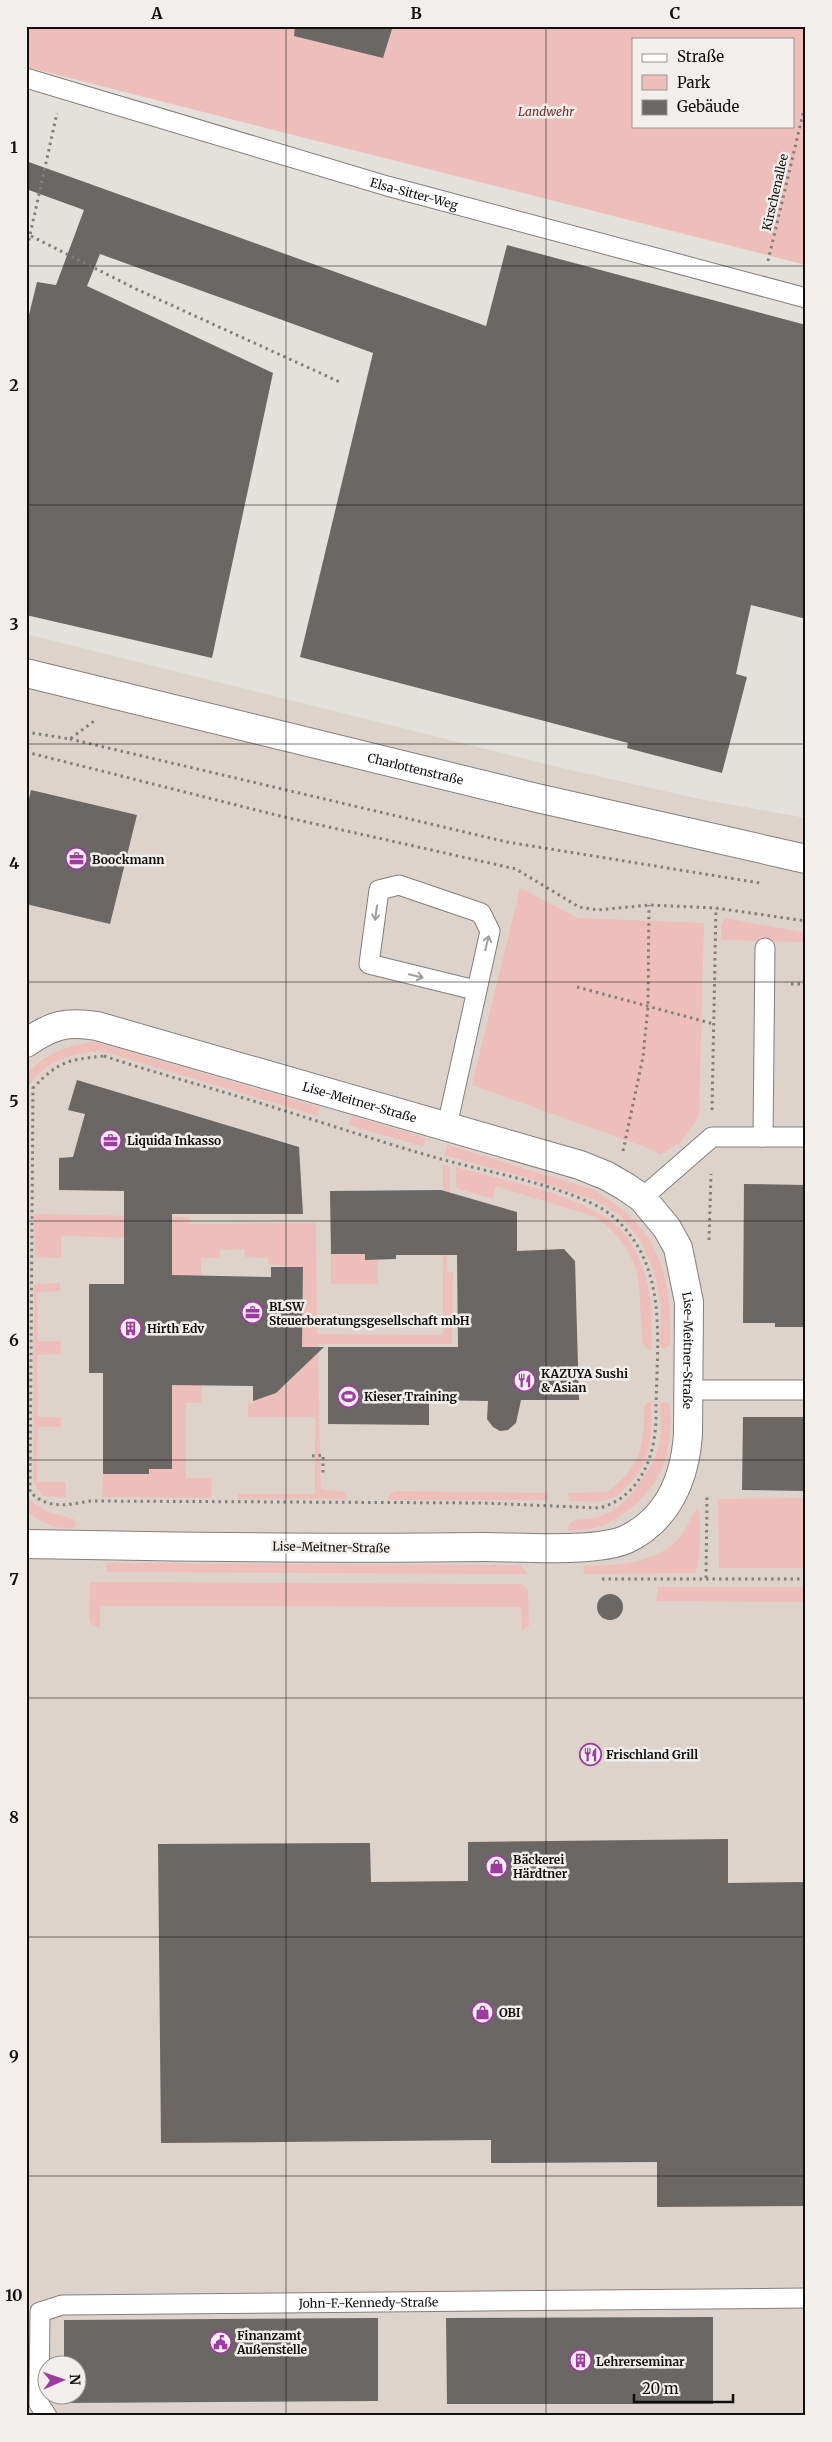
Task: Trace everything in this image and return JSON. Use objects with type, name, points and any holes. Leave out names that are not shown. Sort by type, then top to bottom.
[{"type":"street","name":"Charlottenstraße","points":[[26,672],[470,782],[806,859]]},
{"type":"street","name":"Lise-Meitner-Straße","points":[[26,1043],[49,1028],[68,1024],[97,1026],[580,1165],[617,1181],[642,1198],[667,1228],[680,1255],[689,1302],[687,1454],[674,1492],[662,1514],[646,1529],[624,1540],[596,1547],[436,1548],[26,1544]]},
{"type":"lane","name":"Elsa-Sitter-Weg","points":[[26,78],[387,186],[806,298]]},
{"type":"lane","points":[[447,1126],[475,990],[490,931],[481,913],[399,885],[379,890],[369,964],[475,990]]},
{"type":"lane","points":[[763,1137],[765,948]]},
{"type":"lane","points":[[642,1198],[712,1137],[806,1137]]},
{"type":"lane","points":[[688,1390],[806,1390]]},
{"type":"lane","name":"John-F.-Kennedy-Straße","points":[[47,2416],[40,2404],[40,2312],[62,2305],[806,2298]]},
{"type":"path","points":[[26,253],[62,88]]},
{"type":"path","name":"Kirschenallee","points":[[762,286],[806,101]]},
{"type":"path","points":[[31,236],[136,289],[342,383]]},
{"type":"path","points":[[70,739],[126,696]]},
{"type":"path","points":[[26,732],[70,739],[507,842],[769,884]]},
{"type":"path","points":[[26,752],[280,816],[516,869],[579,907],[598,910],[648,905],[716,908],[806,921]]},
{"type":"path","points":[[617,1181],[643,1058],[648,1006],[648,905]]},
{"type":"path","points":[[577,987],[714,1024]]},
{"type":"path","points":[[104,1056],[591,1203],[617,1218],[634,1239],[646,1260],[657,1310],[656,1433],[652,1456],[646,1468],[627,1492],[613,1504],[599,1508],[484,1503],[90,1501],[64,1505],[42,1502],[30,1492],[28,1459],[32,1088],[48,1072],[72,1059],[104,1056]]},
{"type":"path","points":[[312,1456],[323,1456],[324,1475]]},
{"type":"path","points":[[596,1579],[806,1579]]},
{"type":"shaded area","points":[[26,634],[566,769],[700,799],[806,818],[806,2416],[26,2416]]},
{"type":"green space","name":"Landwehr","points":[[26,26],[806,26],[806,265],[26,67]]},
{"type":"green space","points":[[520,888],[578,918],[704,923],[699,1116],[681,1142],[660,1155],[653,1150],[472,1085]]},
{"type":"green space","points":[[725,918],[806,933],[806,978],[803,978],[803,942],[721,940],[721,926]]},
{"type":"green space","points":[[96,1042],[319,1107],[318,1116],[102,1051],[79,1054],[58,1060],[41,1072],[26,1091],[26,1075],[49,1055],[76,1045]]},
{"type":"green space","points":[[352,1116],[426,1138],[424,1147],[349,1125]]},
{"type":"green space","points":[[448,1145],[591,1189],[614,1203],[632,1218],[646,1235],[664,1273],[670,1319],[670,1345],[664,1349],[660,1347],[661,1305],[654,1272],[640,1240],[620,1215],[595,1200],[531,1179],[444,1155]]},
{"type":"green space","points":[[443,1165],[450,1166],[450,1219],[446,1219],[447,1271],[453,1272],[452,1344],[318,1344],[321,1489],[344,1492],[348,1499],[238,1499],[238,1494],[315,1494],[315,1417],[248,1417],[248,1403],[253,1403],[253,1398],[280,1390],[295,1373],[299,1362],[302,1336],[303,1268],[268,1264],[268,1258],[245,1257],[244,1249],[220,1250],[220,1258],[201,1258],[202,1403],[186,1403],[186,1478],[211,1478],[212,1498],[102,1497],[103,1474],[149,1474],[149,1469],[172,1468],[172,1239],[61,1236],[61,1258],[35,1257],[34,1214],[189,1217],[189,1224],[316,1223],[317,1334],[443,1335]]},
{"type":"green space","points":[[456,1167],[570,1199],[610,1220],[625,1234],[639,1259],[648,1284],[652,1332],[651,1351],[643,1343],[639,1289],[633,1261],[626,1248],[614,1233],[598,1218],[496,1186],[492,1199],[456,1188]]},
{"type":"green space","points":[[331,1254],[365,1254],[365,1260],[378,1260],[378,1284],[331,1284]]},
{"type":"green space","points":[[60,1283],[60,1291],[37,1292],[38,1341],[61,1341],[60,1354],[37,1355],[38,1417],[61,1417],[61,1427],[38,1427],[37,1482],[66,1482],[66,1498],[43,1496],[34,1483],[33,1471],[34,1284]]},
{"type":"green space","points":[[651,1401],[651,1435],[649,1446],[647,1456],[637,1475],[621,1492],[611,1499],[569,1501],[568,1493],[607,1492],[626,1474],[638,1455],[643,1433],[644,1407],[646,1403]]},
{"type":"green space","points":[[660,1402],[670,1403],[670,1437],[663,1467],[651,1487],[635,1505],[616,1519],[597,1527],[568,1531],[569,1524],[574,1520],[599,1516],[616,1508],[632,1492],[648,1471],[660,1440]]},
{"type":"green space","points":[[395,1491],[548,1493],[548,1500],[387,1500],[390,1494]]},
{"type":"green space","points":[[26,1497],[48,1512],[74,1519],[76,1525],[73,1528],[60,1528],[36,1518],[26,1510]]},
{"type":"green space","points":[[806,1498],[806,1568],[719,1568],[718,1499]]},
{"type":"green space","points":[[698,1508],[700,1541],[695,1573],[583,1574],[585,1565],[623,1564],[660,1553],[679,1538]]},
{"type":"green space","points":[[106,1563],[520,1565],[528,1574],[107,1572]]},
{"type":"green space","points":[[90,1582],[522,1584],[528,1590],[529,1626],[522,1630],[521,1607],[100,1606],[100,1628],[91,1624],[89,1619]]},
{"type":"green space","points":[[658,1587],[806,1587],[806,1602],[656,1601]]},
{"type":"building","points":[[295,26],[393,26],[383,58],[294,36]]},
{"type":"building","points":[[26,161],[486,326],[507,245],[806,325],[806,619],[751,605],[736,674],[747,677],[722,773],[627,748],[628,743],[300,657],[373,353],[100,254],[87,286],[273,373],[212,658],[26,615],[26,327],[37,282],[56,285],[84,210],[26,189]]},
{"type":"building","name":"Boockmann","points":[[31,790],[137,815],[110,924],[26,904],[26,812]]},
{"type":"building","points":[[77,1080],[299,1147],[303,1214],[172,1214],[172,1275],[271,1277],[271,1267],[303,1267],[302,1347],[324,1347],[276,1393],[253,1401],[253,1386],[172,1385],[172,1469],[149,1469],[149,1474],[103,1474],[103,1373],[89,1373],[89,1284],[124,1284],[124,1191],[59,1190],[59,1158],[73,1157],[85,1114],[68,1110]]},
{"type":"building","points":[[744,1184],[806,1185],[806,1327],[775,1327],[775,1323],[743,1323]]},
{"type":"building","points":[[441,1190],[517,1212],[517,1251],[564,1249],[575,1261],[579,1400],[521,1400],[516,1423],[508,1430],[500,1431],[493,1427],[487,1419],[488,1401],[429,1400],[429,1425],[328,1424],[328,1347],[458,1347],[457,1255],[396,1255],[396,1259],[365,1260],[365,1254],[331,1254],[330,1191]]},
{"type":"building","points":[[743,1417],[806,1417],[806,1491],[742,1490]]},
{"type":"building","points":[[610,1594],[619,1598],[623,1607],[619,1616],[610,1620],[601,1616],[597,1607],[601,1598]]},
{"type":"building","name":"OBI","points":[[728,1839],[728,1883],[806,1882],[806,2206],[657,2207],[657,2162],[491,2163],[491,2140],[161,2143],[158,1844],[370,1843],[371,1882],[468,1881],[468,1842]]},
{"type":"building","name":"Lehrerseminar","points":[[713,2317],[713,2404],[447,2404],[446,2318]]},
{"type":"building","name":"Finanzamt Außenstelle","points":[[378,2318],[378,2401],[88,2403],[88,2354],[64,2354],[64,2320]]},
{"type":"place","name":"Boockmann","points":[[76,859]]},
{"type":"place","name":"Liquida Inkasso","points":[[111,1140]]},
{"type":"place","name":"BLSW Steuerberatungsgesellschaft mbH","points":[[253,1313]]},
{"type":"place","name":"Hirth Edv","points":[[131,1328]]},
{"type":"place","name":"KAZUYA Sushi & Asian","points":[[525,1380]]},
{"type":"place","name":"Kieser Training","points":[[348,1396]]},
{"type":"place","name":"Frischland Grill","points":[[590,1754]]},
{"type":"place","name":"Bäckerei Härdtner","points":[[497,1866]]},
{"type":"place","name":"OBI","points":[[483,2012]]},
{"type":"place","name":"Finanzamt Außenstelle","points":[[221,2342]]},
{"type":"place","name":"Lehrerseminar","points":[[580,2361]]}]
